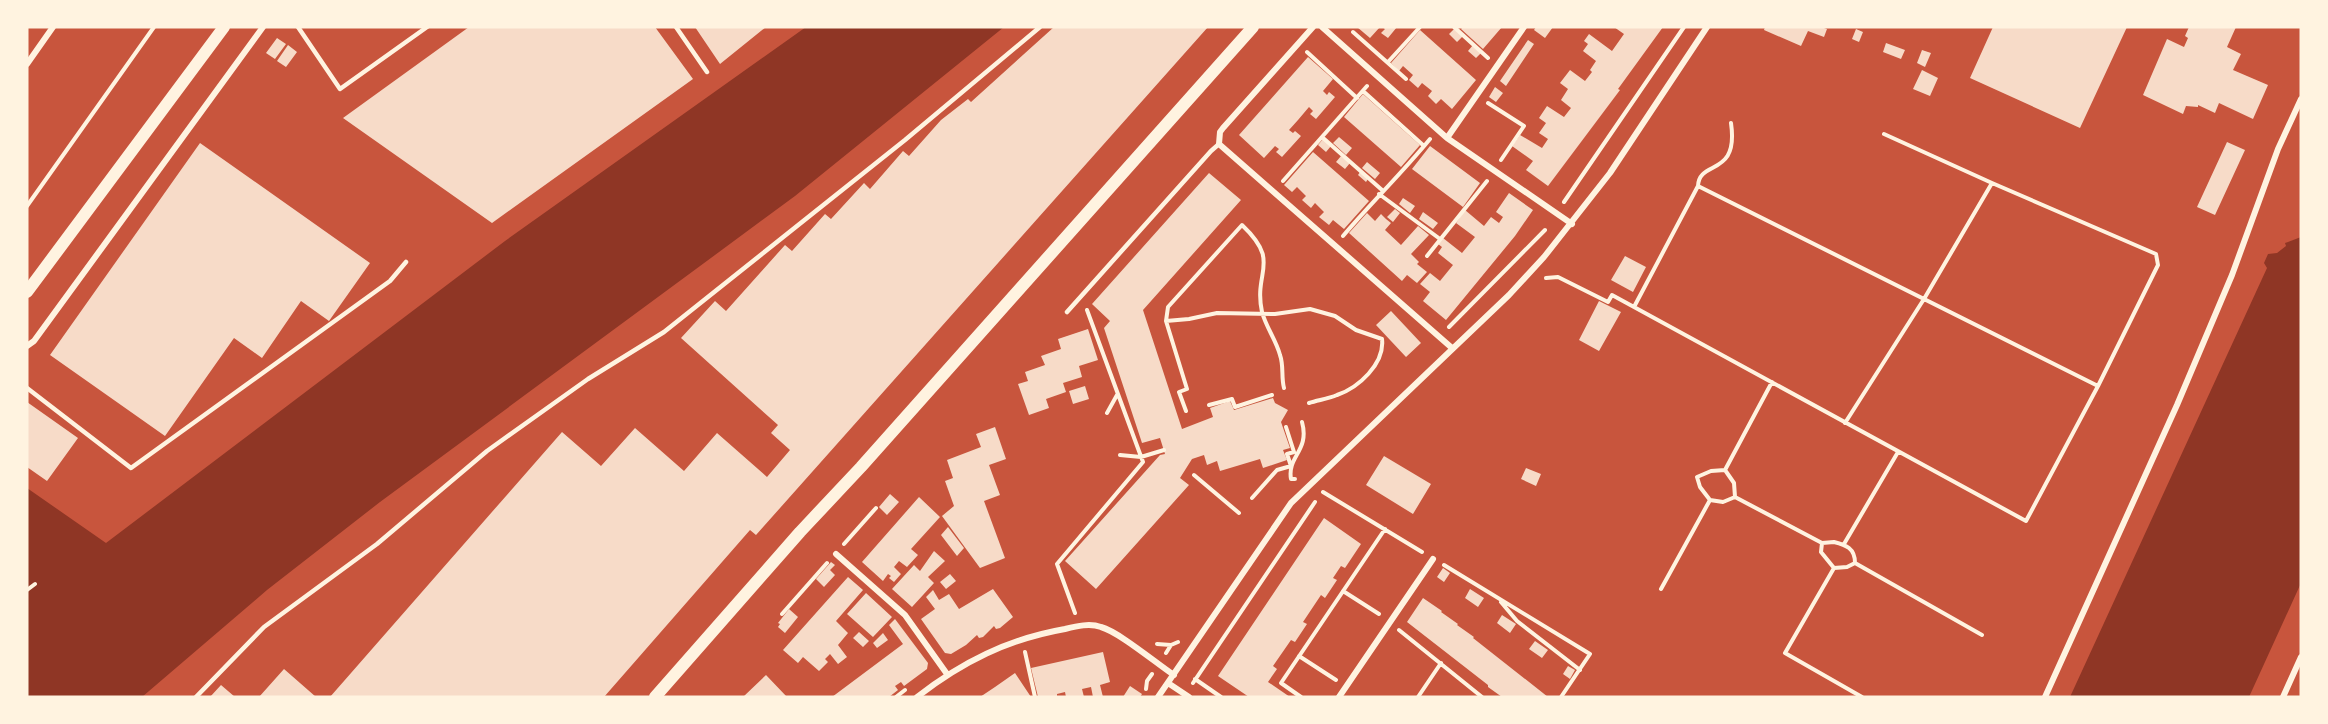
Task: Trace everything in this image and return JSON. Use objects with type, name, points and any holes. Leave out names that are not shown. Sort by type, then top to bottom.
[{"type":"main road","points":[[27,292],[224,27]]},
{"type":"main road","points":[[655,697],[1252,27]]},
{"type":"street","points":[[27,64],[54,27]]},
{"type":"street","points":[[27,346],[34,341],[263,27]]},
{"type":"street","points":[[1313,27],[1223,128],[1220,132],[1219,144],[1452,348]]},
{"type":"street","points":[[1322,27],[1447,138],[1572,224]]},
{"type":"street","points":[[1447,138],[1524,27]]},
{"type":"street","points":[[1158,697],[1291,503],[1509,295],[1572,224],[1630,144],[1707,27]]},
{"type":"street","points":[[2045,697],[2177,405],[2235,266],[2278,149],[2301,99]]},
{"type":"street","points":[[836,554],[905,615],[947,674]]},
{"type":"street","points":[[1339,697],[1433,559]]},
{"type":"street","points":[[917,697],[947,674],[991,651],[1022,639],[1074,627],[1097,626],[1111,632],[1174,675]]},
{"type":"street","points":[[2283,697],[2301,657]]},
{"type":"street","points":[[1168,683],[1187,696]]},
{"type":"lane","points":[[297,27],[340,89],[427,27]]},
{"type":"lane","points":[[676,27],[707,72]]},
{"type":"lane","points":[[196,697],[264,627],[377,544],[487,451],[588,379],[664,332],[905,140],[1040,27]]},
{"type":"lane","points":[[1067,312],[1210,151],[1219,144]]},
{"type":"lane","points":[[27,388],[131,468],[390,281],[406,262]]},
{"type":"path","points":[[27,206],[154,27]]},
{"type":"path","points":[[1347,27],[1412,85]]},
{"type":"path","points":[[1273,192],[1420,27]]},
{"type":"path","points":[[1454,27],[1498,66]]},
{"type":"path","points":[[1558,214],[1684,27]]},
{"type":"path","points":[[1298,44],[1357,98]]},
{"type":"path","points":[[1363,91],[1424,146]]},
{"type":"path","points":[[1634,307],[1698,186],[1698,178],[1703,172],[1722,164],[1728,157],[1733,136],[1731,123]]},
{"type":"path","points":[[1334,245],[1380,192],[1405,171],[1438,130]]},
{"type":"path","points":[[1541,280],[1550,276],[1558,277],[1608,302],[1612,295],[2026,521],[2098,386],[2158,265],[2156,254],[1884,135]]},
{"type":"path","points":[[1322,137],[1380,192],[1440,239]]},
{"type":"path","points":[[1845,423],[1992,183]]},
{"type":"path","points":[[1698,186],[2098,386]]},
{"type":"path","points":[[1186,411],[1179,392],[1187,389],[1166,321],[1168,307],[1242,225],[1257,242],[1265,257],[1260,283],[1263,315],[1280,354],[1284,369],[1284,388]]},
{"type":"path","points":[[1075,613],[1056,564],[1143,462],[1081,296]]},
{"type":"path","points":[[1166,321],[1226,312],[1263,315],[1310,309],[1335,316],[1356,330],[1382,339],[1383,345],[1377,363],[1360,382],[1338,395],[1309,403]]},
{"type":"path","points":[[1725,470],[1772,382]]},
{"type":"path","points":[[1209,405],[1232,399],[1235,407],[1272,394]]},
{"type":"path","points":[[1107,413],[1117,395]]},
{"type":"path","points":[[1295,479],[1291,478],[1290,471],[1302,447],[1305,433],[1302,422]]},
{"type":"path","points":[[1286,427],[1294,452],[1287,454],[1291,466]]},
{"type":"path","points":[[1120,454],[1141,456],[1164,450]]},
{"type":"path","points":[[1845,544],[1898,451]]},
{"type":"path","points":[[1252,498],[1277,470],[1291,466]]},
{"type":"path","points":[[1725,470],[1734,483],[1735,497]]},
{"type":"path","points":[[1725,470],[1711,471],[1697,477],[1700,487],[1710,500],[1723,502],[1735,497]]},
{"type":"path","points":[[1194,475],[1239,513]]},
{"type":"path","points":[[1324,490],[1322,492],[1590,654],[1561,697]]},
{"type":"path","points":[[1735,497],[1822,543],[1845,544],[1851,549],[1856,563]]},
{"type":"path","points":[[1661,589],[1710,500]]},
{"type":"path","points":[[1187,696],[1316,502]]},
{"type":"path","points":[[1301,697],[1281,683],[1385,529]]},
{"type":"path","points":[[1822,543],[1821,552],[1834,568]]},
{"type":"path","points":[[1834,568],[1847,567],[1856,563]]},
{"type":"path","points":[[1856,563],[1982,634]]},
{"type":"path","points":[[1834,568],[1785,653],[1862,697]]},
{"type":"path","points":[[27,590],[35,584]]},
{"type":"path","points":[[1343,591],[1391,623],[1482,697]]},
{"type":"path","points":[[1499,598],[1517,621],[1580,670]]},
{"type":"path","points":[[1022,639],[1035,697]]},
{"type":"path","points":[[1018,654],[1032,650]]},
{"type":"path","points":[[1299,656],[1346,687]]},
{"type":"path","points":[[1418,697],[1441,663]]},
{"type":"path","points":[[1144,676],[1147,681]]},
{"type":"shaded area","points":[[806,27],[1004,27],[795,196],[380,502],[267,590],[142,697],[27,697],[27,488],[106,543],[505,241]]},
{"type":"shaded area","points":[[2301,237],[2301,583],[2249,697],[2070,697],[2267,268],[2264,263],[2268,254],[2277,253],[2286,246],[2285,243]]},
{"type":"building","points":[[469,27],[655,27],[693,79],[492,223],[343,118]]},
{"type":"building","points":[[695,27],[766,27],[720,64]]},
{"type":"building","points":[[1054,27],[1208,27],[756,535],[750,530],[604,697],[330,697],[562,432],[601,466],[635,428],[684,471],[717,433],[767,477],[790,450],[771,433],[778,425],[681,338],[715,301],[726,311],[785,245],[792,251],[825,214],[831,219],[864,183],[870,189],[903,151],[909,156],[941,120],[968,99],[971,102]]},
{"type":"building","points":[[1357,27],[1380,27],[1370,38]]},
{"type":"building","points":[[1382,27],[1397,27],[1388,38],[1381,33],[1385,29]]},
{"type":"building","points":[[1463,27],[1502,27],[1483,49],[1461,29]]},
{"type":"building","points":[[1536,27],[1553,27],[1545,38],[1534,30]]},
{"type":"building","points":[[1614,27],[1663,27],[1618,89],[1620,90],[1548,186],[1526,170],[1533,161],[1512,146],[1520,135],[1542,148],[1548,139],[1539,133],[1546,123],[1539,118],[1547,106],[1564,117],[1571,108],[1561,100],[1568,89],[1560,83],[1570,70],[1585,81],[1592,72],[1590,70],[1596,61],[1583,51],[1588,44],[1584,41],[1589,34],[1612,51],[1624,34]]},
{"type":"building","points":[[1765,27],[1821,27],[1827,29],[1824,37],[1808,31],[1801,46],[1764,30]]},
{"type":"building","points":[[1993,27],[2127,27],[2080,128],[1970,78]]},
{"type":"building","points":[[2189,27],[2236,27],[2227,47],[2241,54],[2233,70],[2268,85],[2253,119],[2219,103],[2215,113],[2198,105],[2198,107],[2186,106],[2183,114],[2143,95],[2167,39],[2184,47]]},
{"type":"building","points":[[1454,29],[1463,36],[1457,42],[1449,34]]},
{"type":"building","points":[[1856,29],[1863,32],[1859,42],[1852,39]]},
{"type":"building","points":[[1420,30],[1476,80],[1452,109],[1441,99],[1436,104],[1428,96],[1432,91],[1422,83],[1418,88],[1409,80],[1413,75],[1403,66],[1399,71],[1391,63]]},
{"type":"building","points":[[277,38],[286,44],[275,59],[266,53]]},
{"type":"building","points":[[1528,40],[1534,44],[1506,86],[1500,81]]},
{"type":"building","points":[[1886,43],[1905,50],[1901,59],[1883,52]]},
{"type":"building","points":[[288,45],[297,52],[286,67],[277,61]]},
{"type":"building","points":[[1473,45],[1481,53],[1476,58],[1468,51]]},
{"type":"building","points":[[1922,50],[1931,53],[1925,67],[1917,63]]},
{"type":"building","points":[[1308,57],[1333,79],[1323,91],[1335,97],[1316,119],[1310,114],[1313,111],[1309,107],[1289,130],[1301,136],[1282,157],[1276,152],[1279,149],[1275,146],[1264,158],[1239,135]]},
{"type":"building","points":[[1922,70],[1938,78],[1930,96],[1913,89]]},
{"type":"building","points":[[1495,87],[1503,93],[1496,102],[1489,97]]},
{"type":"building","points":[[1363,94],[1420,145],[1401,167],[1344,117]]},
{"type":"building","points":[[1339,137],[1352,148],[1346,155],[1333,143]]},
{"type":"building","points":[[1323,139],[1331,146],[1326,152],[1318,145]]},
{"type":"building","points":[[2227,142],[2245,150],[2215,215],[2197,207]]},
{"type":"building","points":[[200,143],[370,263],[329,321],[301,301],[262,358],[234,338],[165,436],[50,355]]},
{"type":"building","points":[[1430,146],[1480,183],[1463,207],[1412,169]]},
{"type":"building","points":[[1313,152],[1369,201],[1344,229],[1333,220],[1329,225],[1319,217],[1324,212],[1315,203],[1311,208],[1302,200],[1306,196],[1297,187],[1292,192],[1284,185]]},
{"type":"building","points":[[1341,156],[1350,163],[1345,169],[1336,162]]},
{"type":"building","points":[[1367,162],[1380,173],[1375,179],[1362,168]]},
{"type":"building","points":[[1360,172],[1368,179],[1366,182],[1358,175]]},
{"type":"building","points":[[1209,173],[1241,200],[1143,310],[1182,429],[1213,417],[1210,408],[1230,401],[1234,410],[1273,398],[1275,403],[1288,410],[1281,422],[1290,448],[1283,450],[1287,460],[1263,468],[1260,459],[1220,471],[1217,461],[1207,465],[1204,455],[1192,459],[1180,478],[1189,485],[1096,589],[1065,561],[1160,455],[1165,454],[1160,438],[1142,443],[1104,328],[1110,321],[1092,304]]},
{"type":"building","points":[[1509,193],[1533,210],[1515,236],[1446,320],[1423,301],[1430,292],[1420,284],[1430,273],[1440,281],[1453,265],[1438,253],[1442,247],[1438,244],[1443,238],[1462,253],[1475,237],[1456,223],[1465,210],[1484,226],[1491,217],[1499,223],[1503,217],[1496,212]]},
{"type":"building","points":[[1403,198],[1415,206],[1410,213],[1399,204]]},
{"type":"building","points":[[1395,209],[1400,213],[1393,222],[1387,217]]},
{"type":"building","points":[[1423,212],[1438,223],[1433,229],[1419,219]]},
{"type":"building","points":[[1367,213],[1375,221],[1381,214],[1391,223],[1385,230],[1401,245],[1418,226],[1429,235],[1411,254],[1419,262],[1417,264],[1427,272],[1417,283],[1407,275],[1402,281],[1349,233]]},
{"type":"building","points":[[1625,256],[1646,267],[1633,292],[1611,280]]},
{"type":"building","points":[[1599,301],[1621,312],[1599,351],[1579,340]]},
{"type":"building","points":[[1391,311],[1421,343],[1406,357],[1376,325]]},
{"type":"building","points":[[1088,329],[1098,360],[1079,366],[1082,377],[1063,383],[1066,392],[1046,399],[1049,408],[1029,415],[1018,384],[1028,381],[1025,372],[1045,365],[1041,356],[1061,349],[1058,339]]},
{"type":"building","points":[[1085,386],[1089,399],[1073,404],[1069,391]]},
{"type":"building","points":[[27,402],[78,438],[47,481],[27,467]]},
{"type":"building","points":[[995,427],[1006,459],[989,465],[1000,495],[984,501],[1005,558],[980,568],[942,516],[954,506],[945,481],[953,478],[947,460],[981,447],[976,434]]},
{"type":"building","points":[[1384,456],[1431,484],[1413,514],[1366,485]]},
{"type":"building","points":[[1526,468],[1541,474],[1536,486],[1521,479]]},
{"type":"building","points":[[890,494],[899,502],[887,515],[879,507]]},
{"type":"building","points":[[919,497],[940,517],[911,549],[918,555],[907,567],[899,561],[894,567],[901,574],[894,582],[888,574],[883,581],[862,562]]},
{"type":"building","points":[[1324,518],[1361,544],[1345,568],[1341,566],[1333,578],[1337,580],[1325,598],[1321,595],[1303,622],[1307,624],[1295,642],[1291,640],[1273,666],[1277,669],[1268,682],[1290,697],[1249,697],[1218,676]]},
{"type":"building","points":[[948,527],[964,548],[957,556],[941,535]]},
{"type":"building","points":[[934,551],[945,561],[928,577],[934,583],[912,607],[892,589],[914,565],[920,571]]},
{"type":"building","points":[[831,562],[835,565],[830,570],[835,575],[824,587],[816,579]]},
{"type":"building","points":[[1443,568],[1450,573],[1444,582],[1437,577]]},
{"type":"building","points":[[950,574],[956,581],[946,589],[940,582]]},
{"type":"building","points":[[848,577],[863,590],[836,621],[848,633],[838,645],[847,657],[838,664],[830,654],[825,659],[828,662],[819,671],[803,657],[798,663],[783,650]]},
{"type":"building","points":[[993,589],[1013,617],[1000,628],[996,629],[994,626],[983,637],[979,638],[977,635],[951,654],[945,653],[921,619],[935,609],[926,597],[933,590],[939,600],[949,594],[959,609]]},
{"type":"building","points":[[1470,589],[1484,598],[1478,607],[1465,598]]},
{"type":"building","points":[[866,593],[892,617],[873,637],[847,614]]},
{"type":"building","points":[[1423,598],[1548,697],[1502,697],[1488,687],[1407,622]]},
{"type":"building","points":[[789,609],[798,617],[785,633],[778,627],[780,624],[778,623]]},
{"type":"building","points":[[1502,615],[1516,624],[1510,633],[1497,623]]},
{"type":"building","points":[[895,619],[928,663],[927,669],[904,686],[901,682],[895,686],[898,690],[889,697],[832,697],[903,644],[889,625]]},
{"type":"building","points":[[859,632],[869,641],[863,647],[853,638]]},
{"type":"building","points":[[883,633],[888,640],[877,648],[873,643]]},
{"type":"building","points":[[1535,641],[1548,650],[1542,658],[1529,649]]},
{"type":"building","points":[[1103,652],[1110,682],[1100,685],[1103,697],[1093,697],[1091,687],[1082,689],[1084,697],[1066,697],[1065,692],[1057,694],[1057,697],[1038,697],[1031,668]]},
{"type":"building","points":[[1568,666],[1575,670],[1570,679],[1563,674]]},
{"type":"building","points":[[284,669],[316,697],[259,697]]},
{"type":"building","points":[[1015,673],[1031,697],[980,697],[995,687]]},
{"type":"building","points":[[766,675],[787,697],[743,697]]},
{"type":"building","points":[[221,685],[235,697],[210,697]]},
{"type":"building","points":[[1130,686],[1142,694],[1140,697],[1123,697]]}]
